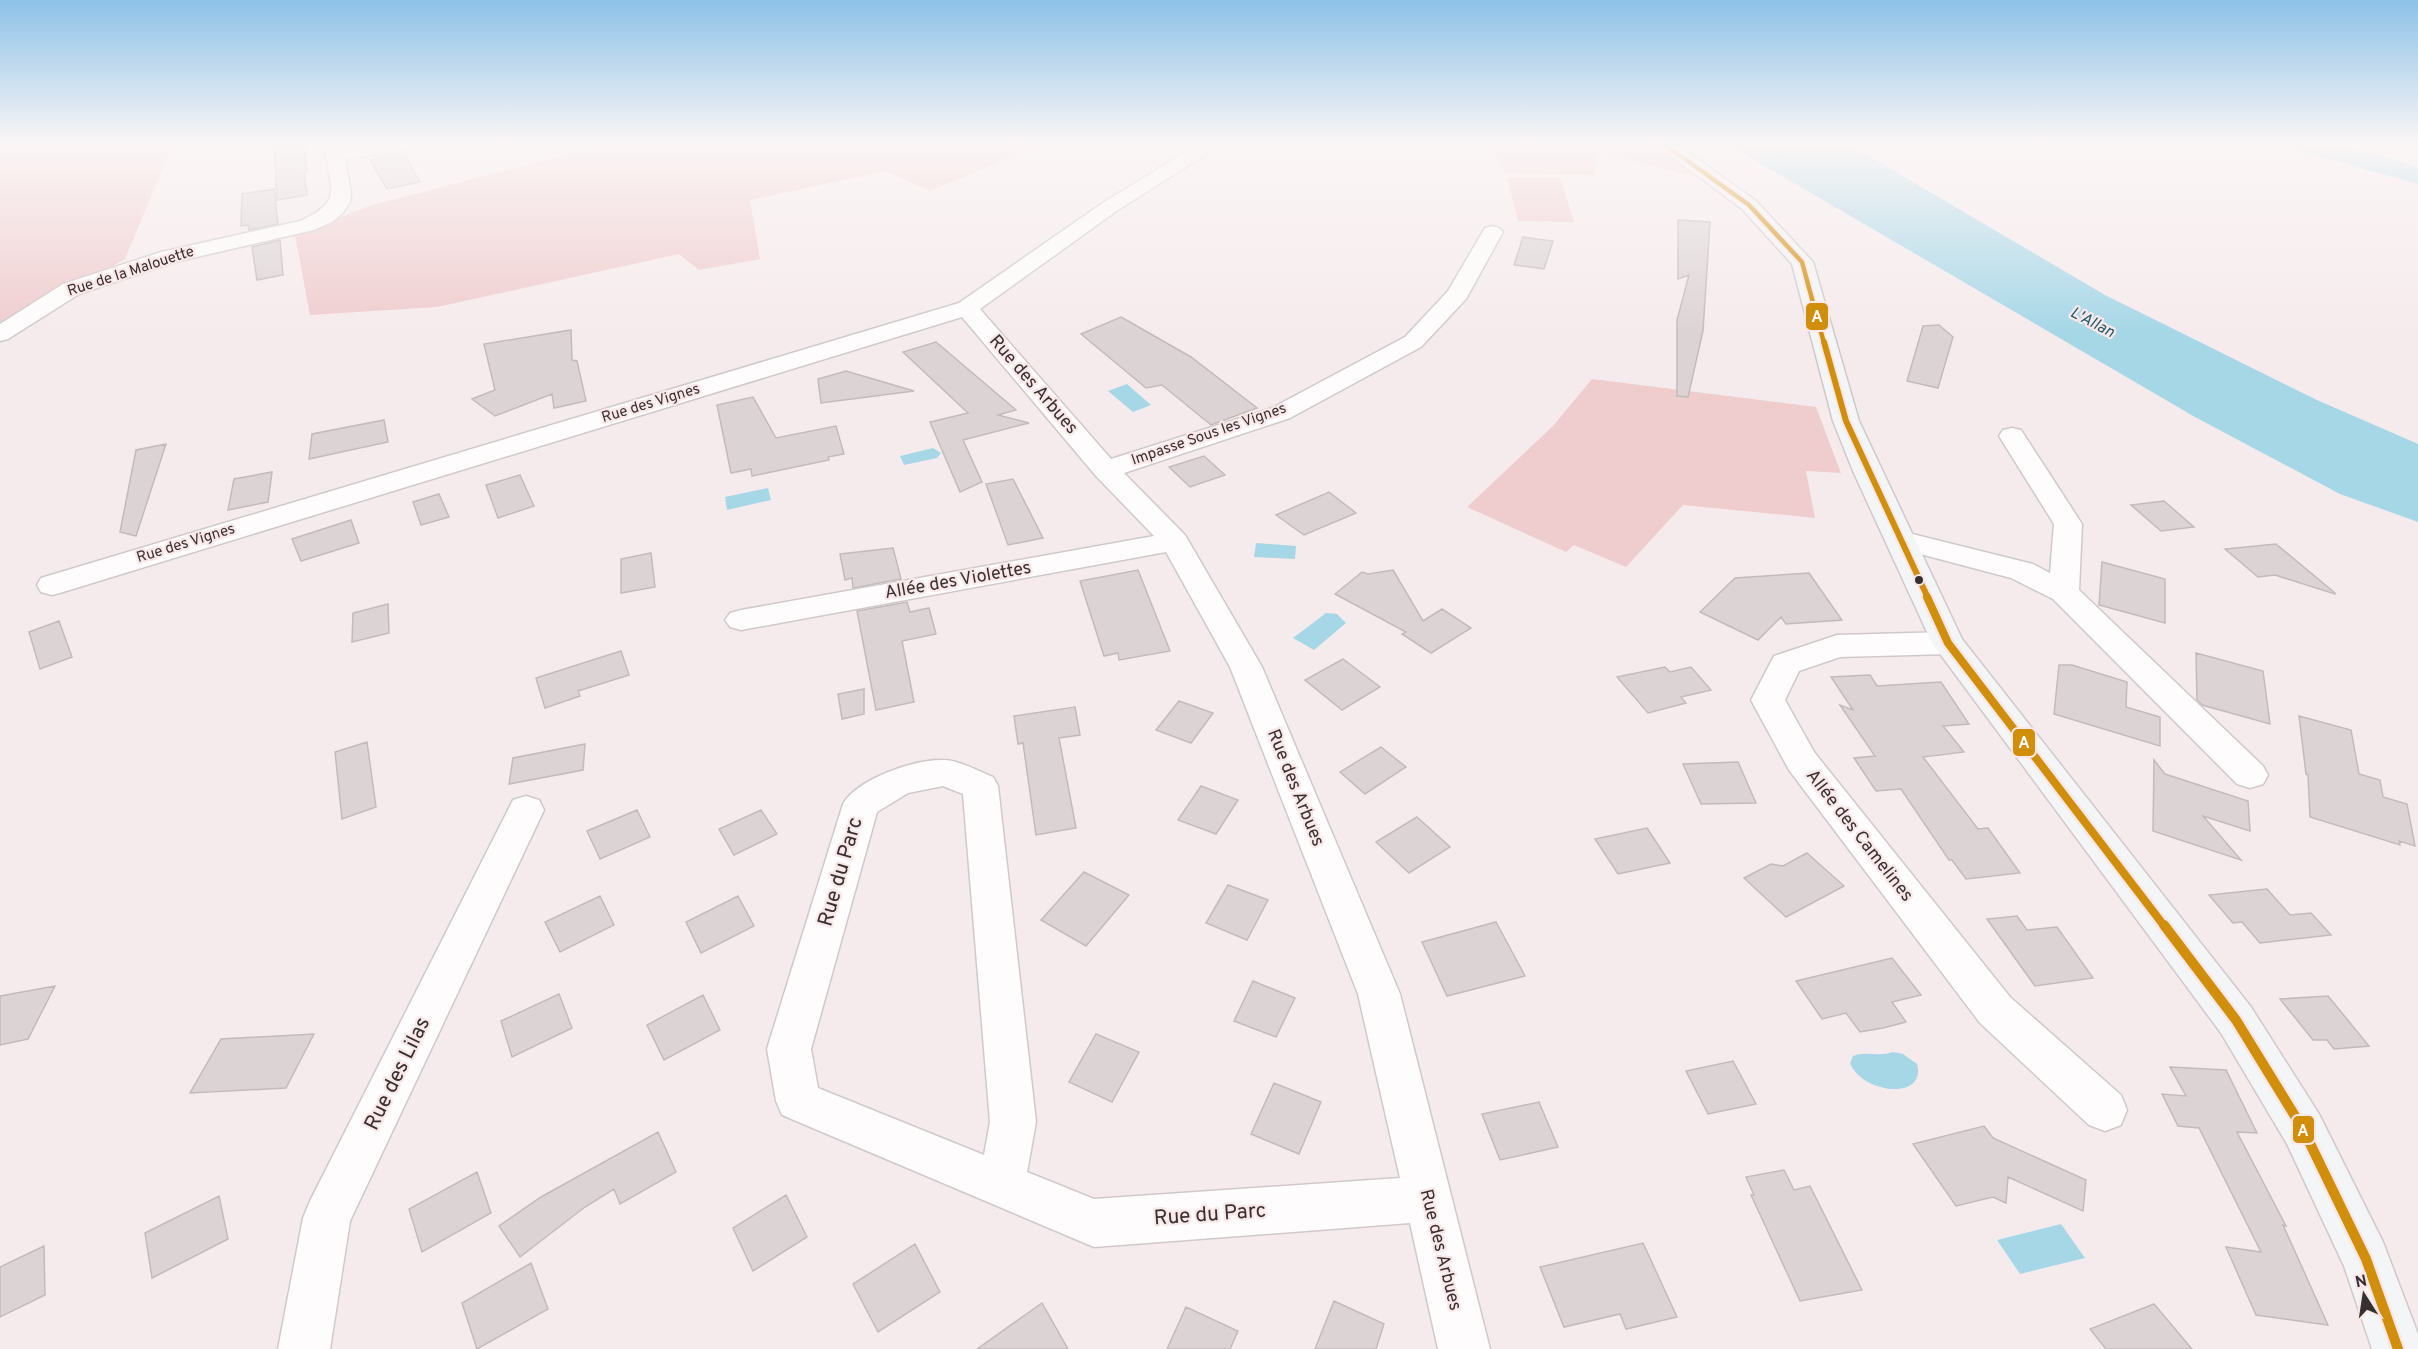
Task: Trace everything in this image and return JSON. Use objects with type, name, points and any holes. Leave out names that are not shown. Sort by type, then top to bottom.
[{"type":"main road","points":[[1751,207],[1802,262],[1846,421],[1948,643],[2236,1020],[2303,1130],[2366,1259],[2398,1349]]},
{"type":"street","name":"Rue de la Malouette","points":[[0,334],[71,289],[169,257],[307,226],[327,218],[338,207]]},
{"type":"street","name":"Rue des Vignes","points":[[52,585],[967,308],[1110,207]]},
{"type":"street","name":"Impasse Sous les Vignes","points":[[1106,470],[1281,412],[1413,342],[1458,294],[1492,232]]},
{"type":"street","name":"Rue des Arbues","points":[[967,308],[1106,470],[1175,542],[1246,668],[1379,994],[1464,1349]]},
{"type":"street","points":[[2012,436],[2068,524],[2064,592]]},
{"type":"street","points":[[1900,540],[2022,572],[2064,592],[2250,775]]},
{"type":"street","name":"Allée des Violettes","points":[[741,620],[1175,542]]},
{"type":"street","name":"Allée des Camelines","points":[[1948,643],[1837,646],[1786,664],[1768,700],[1801,761],[1995,1010],[2104,1110]]},
{"type":"street","name":"Rue du Parc","points":[[1001,1185],[1013,1122],[980,786],[944,773],[899,781],[861,804],[789,1049],[798,1101],[1001,1185],[1094,1223],[1428,1200]]},
{"type":"street","name":"Rue des Lilas","points":[[304,1349],[327,1218],[526,810]]},
{"type":"shaded area","points":[[0,207],[147,207],[125,259],[0,329]]},
{"type":"shaded area","points":[[367,207],[751,207],[760,259],[699,270],[679,254],[437,307],[310,315],[295,235]]},
{"type":"shaded area","points":[[1514,207],[1569,207],[1574,222],[1518,221]]},
{"type":"shaded area","points":[[1592,379],[1816,407],[1841,473],[1806,471],[1815,518],[1683,505],[1626,567],[1574,545],[1566,552],[1467,507],[1553,426]]},
{"type":"water","name":"L'Allan","points":[[1835,207],[1955,207],[2105,295],[2317,400],[2418,444],[2418,522],[2340,494],[2195,417]]},
{"type":"water","points":[[1127,384],[1151,405],[1133,412],[1108,391]]},
{"type":"water","points":[[933,448],[941,453],[937,458],[904,465],[900,456]]},
{"type":"water","points":[[768,488],[771,500],[727,510],[725,497]]},
{"type":"water","points":[[1256,543],[1296,546],[1295,559],[1254,557]]},
{"type":"water","points":[[1326,613],[1337,614],[1346,623],[1314,650],[1293,638]]},
{"type":"water","points":[[1893,1052],[1903,1054],[1917,1064],[1917,1076],[1912,1084],[1903,1088],[1879,1087],[1857,1073],[1850,1063],[1853,1056]]},
{"type":"water","points":[[2061,1224],[2085,1258],[2020,1274],[1997,1240]]},
{"type":"building","points":[[242,207],[276,207],[278,224],[249,230],[248,225],[241,226]]},
{"type":"building","points":[[1678,220],[1710,222],[1703,331],[1688,397],[1677,396],[1677,320],[1689,275],[1678,279]]},
{"type":"building","points":[[1523,237],[1553,241],[1544,269],[1514,265]]},
{"type":"building","points":[[280,240],[283,275],[257,280],[252,247]]},
{"type":"building","points":[[1121,317],[1191,357],[1257,408],[1211,425],[1162,385],[1146,388],[1081,334]]},
{"type":"building","points":[[1939,325],[1953,337],[1938,388],[1907,381],[1923,326]]},
{"type":"building","points":[[571,330],[572,360],[577,361],[586,401],[554,408],[552,394],[495,416],[472,399],[495,390],[484,344]]},
{"type":"building","points":[[936,342],[1016,410],[998,415],[1029,423],[963,440],[982,482],[960,492],[930,422],[968,413],[903,352]]},
{"type":"building","points":[[846,371],[914,391],[821,403],[818,379]]},
{"type":"building","points":[[753,397],[776,438],[836,426],[844,454],[828,457],[829,460],[752,476],[751,469],[731,473],[717,405]]},
{"type":"building","points":[[384,420],[388,442],[309,459],[312,434]]},
{"type":"building","points":[[166,444],[136,536],[120,532],[136,450]]},
{"type":"building","points":[[1204,456],[1225,475],[1190,487],[1169,467]]},
{"type":"building","points":[[272,472],[268,502],[228,510],[234,479]]},
{"type":"building","points":[[520,475],[534,506],[498,518],[486,485]]},
{"type":"building","points":[[1013,479],[1043,538],[1008,545],[986,484]]},
{"type":"building","points":[[1329,492],[1356,513],[1304,535],[1276,515]]},
{"type":"building","points":[[439,494],[449,517],[421,525],[413,502]]},
{"type":"building","points":[[2164,501],[2194,527],[2161,531],[2131,505]]},
{"type":"building","points":[[351,520],[359,543],[301,561],[292,539]]},
{"type":"building","points":[[2276,544],[2335,594],[2275,575],[2258,577],[2225,549]]},
{"type":"building","points":[[893,548],[901,579],[853,588],[852,578],[845,580],[840,554]]},
{"type":"building","points":[[651,553],[655,587],[621,593],[621,559]]},
{"type":"building","points":[[2102,562],[2165,579],[2165,623],[2099,605]]},
{"type":"building","points":[[1138,570],[1170,651],[1119,660],[1118,653],[1104,656],[1080,581]]},
{"type":"building","points":[[1393,570],[1423,621],[1442,609],[1471,628],[1431,653],[1402,634],[1406,632],[1335,594],[1362,572],[1368,574]]},
{"type":"building","points":[[1809,573],[1842,620],[1786,624],[1781,617],[1758,640],[1700,612],[1735,578]]},
{"type":"building","points":[[907,602],[910,612],[929,608],[936,634],[902,641],[914,702],[876,710],[857,611]]},
{"type":"building","points":[[388,604],[389,633],[352,642],[353,613]]},
{"type":"building","points":[[59,621],[72,657],[40,669],[29,632]]},
{"type":"building","points":[[621,651],[629,675],[578,691],[580,696],[545,708],[536,678]]},
{"type":"building","points":[[2196,653],[2263,671],[2270,724],[2202,705],[2197,700]]},
{"type":"building","points":[[1343,659],[1380,687],[1342,710],[1305,680]]},
{"type":"building","points":[[2059,665],[2072,665],[2127,682],[2126,707],[2160,717],[2160,746],[2054,714]]},
{"type":"building","points":[[1665,667],[1670,672],[1691,667],[1711,690],[1681,697],[1686,703],[1648,713],[1617,677]]},
{"type":"building","points":[[1870,675],[1877,686],[1941,682],[1969,724],[1943,726],[1964,752],[1923,757],[1978,829],[1988,828],[2020,873],[1966,879],[1952,860],[1949,860],[1901,789],[1876,791],[1854,758],[1875,756],[1840,705],[1853,710],[1831,677]]},
{"type":"building","points":[[864,689],[864,714],[842,719],[838,694]]},
{"type":"building","points":[[1179,701],[1213,713],[1191,743],[1156,730]]},
{"type":"building","points":[[1075,707],[1080,735],[1059,738],[1076,828],[1036,835],[1023,743],[1018,744],[1014,716]]},
{"type":"building","points":[[2299,716],[2351,730],[2359,774],[2380,780],[2383,797],[2407,804],[2415,846],[2399,841],[2400,845],[2310,817],[2308,775],[2306,774]]},
{"type":"building","points":[[367,742],[376,807],[342,819],[335,752]]},
{"type":"building","points":[[585,744],[583,770],[509,784],[513,758]]},
{"type":"building","points":[[1381,747],[1406,767],[1365,794],[1340,772]]},
{"type":"building","points":[[2154,760],[2165,774],[2248,801],[2250,831],[2203,816],[2241,860],[2153,831]]},
{"type":"building","points":[[1738,762],[1756,803],[1701,804],[1683,764]]},
{"type":"building","points":[[1201,786],[1238,800],[1216,834],[1178,820]]},
{"type":"building","points":[[637,810],[650,837],[600,859],[587,831]]},
{"type":"building","points":[[761,810],[777,834],[734,855],[719,829]]},
{"type":"building","points":[[1417,817],[1450,847],[1409,873],[1376,842]]},
{"type":"building","points":[[1647,828],[1670,863],[1618,874],[1595,839]]},
{"type":"building","points":[[1807,853],[1844,886],[1786,917],[1744,878],[1771,864],[1783,866]]},
{"type":"building","points":[[1084,872],[1129,895],[1086,946],[1041,920]]},
{"type":"building","points":[[1228,885],[1268,900],[1247,940],[1206,923]]},
{"type":"building","points":[[2267,889],[2290,915],[2311,913],[2331,935],[2260,943],[2242,922],[2233,923],[2209,895]]},
{"type":"building","points":[[600,896],[614,925],[560,952],[545,922]]},
{"type":"building","points":[[738,896],[754,926],[701,953],[686,922]]},
{"type":"building","points":[[2017,916],[2027,930],[2057,927],[2093,978],[2035,986],[1987,919]]},
{"type":"building","points":[[1496,922],[1525,976],[1447,996],[1422,942]]},
{"type":"building","points":[[1892,958],[1921,995],[1892,1002],[1906,1022],[1883,1028],[1860,1032],[1846,1013],[1822,1019],[1796,981]]},
{"type":"building","points":[[1253,981],[1295,998],[1276,1037],[1234,1021]]},
{"type":"building","points":[[55,986],[28,1039],[0,1045],[0,996]]},
{"type":"building","points":[[559,994],[572,1028],[512,1057],[501,1021]]},
{"type":"building","points":[[703,995],[720,1030],[664,1060],[647,1025]]},
{"type":"building","points":[[2328,996],[2369,1046],[2334,1049],[2327,1040],[2313,1040],[2280,999]]},
{"type":"building","points":[[314,1034],[286,1088],[190,1093],[221,1039]]},
{"type":"building","points":[[1096,1034],[1139,1052],[1112,1102],[1069,1082]]},
{"type":"building","points":[[1733,1061],[1756,1104],[1708,1114],[1686,1071]]},
{"type":"building","points":[[2170,1067],[2226,1070],[2257,1133],[2237,1132],[2286,1226],[2283,1225],[2328,1325],[2256,1315],[2226,1247],[2261,1252],[2199,1128],[2178,1126],[2162,1094],[2186,1096]]},
{"type":"building","points":[[1274,1083],[1321,1102],[1299,1154],[1251,1134]]},
{"type":"building","points":[[1539,1102],[1558,1147],[1500,1160],[1482,1114]]},
{"type":"building","points":[[1984,1126],[1993,1138],[2086,1180],[2083,1211],[2008,1177],[2006,1203],[1993,1197],[1956,1206],[1913,1144]]},
{"type":"building","points":[[658,1132],[676,1172],[620,1204],[614,1189],[585,1207],[520,1257],[499,1226],[541,1197]]},
{"type":"building","points":[[1784,1170],[1794,1190],[1810,1186],[1862,1290],[1800,1301],[1751,1195],[1754,1195],[1746,1177]]},
{"type":"building","points":[[477,1172],[491,1213],[422,1252],[409,1209]]},
{"type":"building","points":[[786,1195],[807,1237],[753,1271],[733,1228]]},
{"type":"building","points":[[219,1196],[228,1239],[152,1278],[145,1233]]},
{"type":"building","points":[[1643,1243],[1677,1317],[1626,1329],[1620,1314],[1564,1327],[1540,1267]]},
{"type":"building","points":[[915,1244],[940,1292],[878,1332],[853,1284]]},
{"type":"building","points":[[44,1246],[45,1295],[0,1317],[0,1267]]},
{"type":"building","points":[[531,1263],[548,1309],[477,1349],[462,1303]]},
{"type":"building","points":[[1334,1301],[1384,1324],[1376,1349],[1315,1349]]},
{"type":"building","points":[[1042,1303],[1068,1349],[977,1349]]},
{"type":"building","points":[[2154,1304],[2192,1349],[2106,1349],[2090,1329]]},
{"type":"building","points":[[1186,1307],[1238,1331],[1230,1349],[1167,1349]]},
{"type":"transit line","name":"A","points":[[1751,207],[1802,262],[1846,421],[1948,643],[2236,1020],[2303,1129],[2366,1259],[2398,1349]]}]
